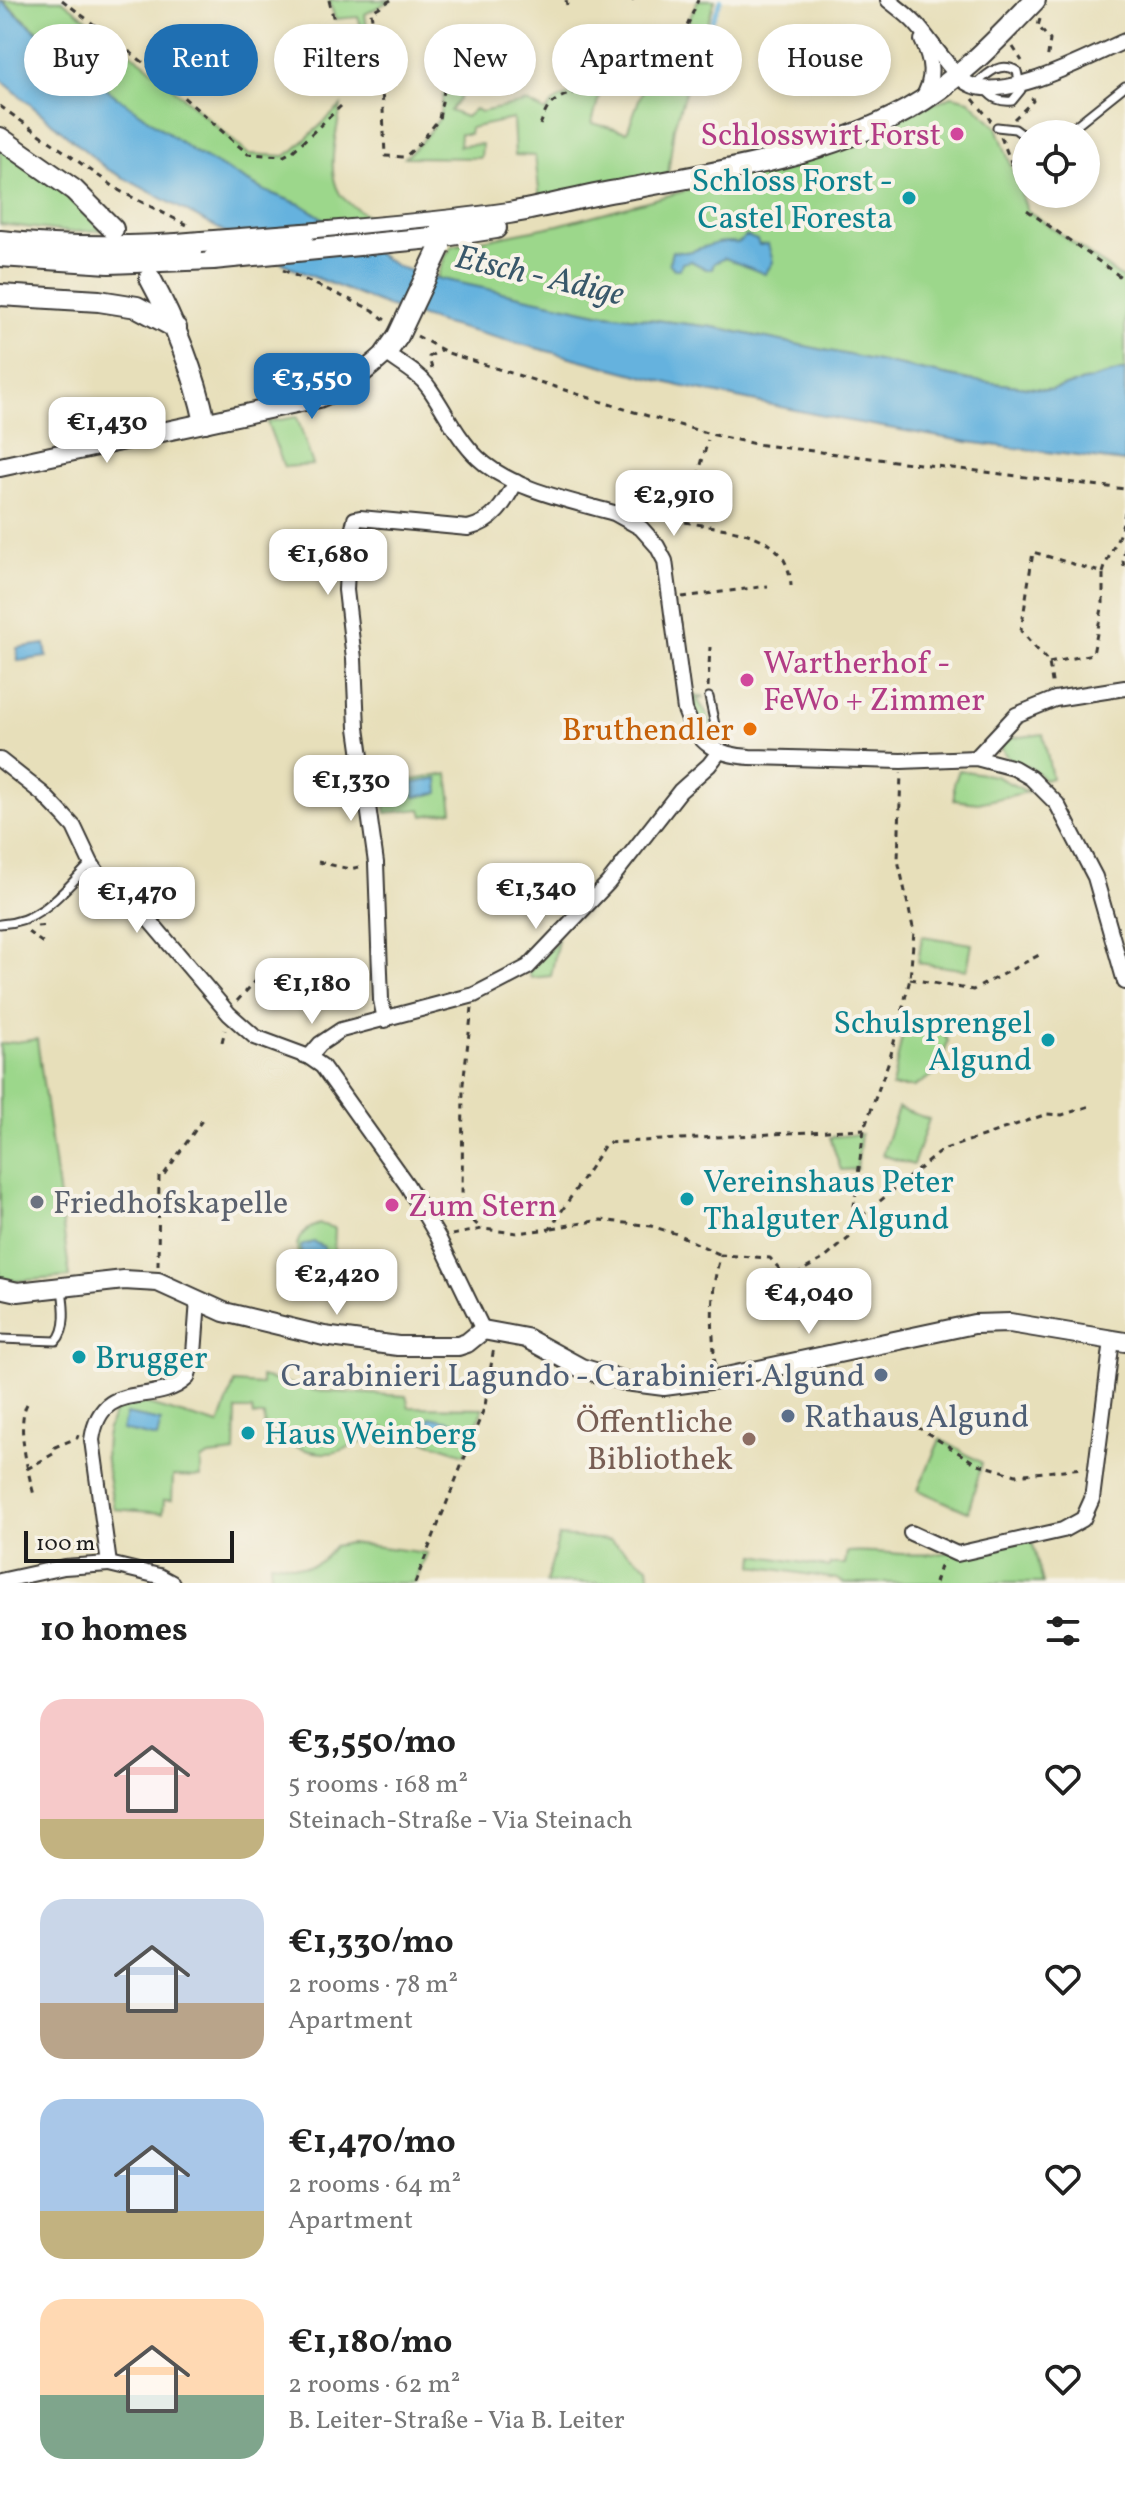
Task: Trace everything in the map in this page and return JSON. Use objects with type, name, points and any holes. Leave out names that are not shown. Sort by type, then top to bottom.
[{"type":"main road","points":[[0,256],[109,263],[205,244],[509,213],[611,191],[654,186],[811,149],[865,130],[919,103],[972,83],[1038,7]]},
{"type":"main road","points":[[0,138],[74,190],[113,229]]},
{"type":"main road","points":[[0,241],[80,248],[440,240],[549,218],[630,197],[654,186]]},
{"type":"main road","points":[[0,467],[332,393],[362,374],[398,338],[440,240]]},
{"type":"main road","points":[[150,278],[176,328],[195,381],[205,422]]},
{"type":"main road","points":[[0,295],[99,301],[137,307],[176,328]]},
{"type":"main road","points":[[0,1288],[18,1292],[124,1280],[158,1282],[224,1312],[324,1336],[398,1346],[458,1346],[490,1334],[529,1334],[581,1368],[625,1381],[664,1386],[717,1379],[974,1324],[1010,1323],[1121,1340]]},
{"type":"street","points":[[888,0],[914,22],[972,83],[1001,88],[1021,83],[1125,41]]},
{"type":"street","points":[[914,22],[932,66],[928,88],[919,103]]},
{"type":"street","points":[[398,338],[457,434],[478,458],[516,482],[614,513],[641,528],[663,555],[685,710],[691,726],[716,751],[732,756],[901,761],[976,758],[1014,768],[1031,778],[1057,804],[1095,877],[1125,982]]},
{"type":"street","points":[[385,1020],[381,1000],[376,863],[357,728],[346,590],[352,524],[360,518],[468,528],[480,525],[503,507],[516,482]]},
{"type":"street","points":[[976,758],[1016,715],[1055,699],[1125,688]]},
{"type":"street","points":[[309,1057],[331,1035],[474,995],[528,967],[608,883],[680,791],[709,765],[716,751]]},
{"type":"street","points":[[0,760],[43,794],[74,827],[104,883],[150,921],[227,1012],[255,1037],[309,1057],[322,1066],[407,1185],[490,1334]]},
{"type":"street","points":[[0,777],[17,772]]},
{"type":"street","points":[[109,1564],[92,1440],[94,1425],[99,1413],[115,1399],[170,1388],[187,1378],[194,1354],[198,1300]]},
{"type":"street","points":[[911,1533],[957,1554],[1063,1530],[1083,1519],[1092,1499],[1095,1467],[1121,1340]]},
{"type":"street","points":[[0,1581],[64,1567],[109,1564],[159,1576],[172,1583]]},
{"type":"lane","points":[[972,83],[1004,66],[1017,71],[1021,83]]},
{"type":"lane","points":[[1082,120],[1125,86]]},
{"type":"lane","points":[[997,127],[1012,129]]},
{"type":"lane","points":[[709,696],[716,751]]},
{"type":"lane","points":[[0,924],[30,919],[41,912],[91,863]]},
{"type":"lane","points":[[0,1339],[56,1341],[61,1336],[64,1308],[62,1289]]},
{"type":"path","points":[[62,0],[148,66],[248,154],[284,156],[341,106]]},
{"type":"path","points":[[329,0],[335,24]]},
{"type":"path","points":[[391,0],[371,12],[382,86],[385,156],[405,157],[420,143],[439,119],[443,96]]},
{"type":"path","points":[[540,125],[549,105],[559,100],[585,92],[632,85],[657,70],[674,52],[698,0]]},
{"type":"path","points":[[1038,7],[1038,26],[1050,40],[1045,67],[1039,77]]},
{"type":"path","points":[[997,127],[1013,120],[1033,101]]},
{"type":"path","points":[[0,106],[120,191],[205,244]]},
{"type":"path","points":[[1027,210],[1125,280]]},
{"type":"path","points":[[282,269],[373,310],[398,338],[730,439],[1125,489]]},
{"type":"path","points":[[433,373],[429,357],[442,349]]},
{"type":"path","points":[[688,511],[708,440]]},
{"type":"path","points":[[1049,663],[1093,654],[1103,603],[1103,573],[1119,539],[1125,512]]},
{"type":"path","points":[[685,522],[762,538],[779,550],[790,568],[791,586]]},
{"type":"path","points":[[1125,549],[1125,571]]},
{"type":"path","points":[[1055,699],[1049,663],[1021,631],[1033,552],[1103,573]]},
{"type":"path","points":[[670,598],[768,586]]},
{"type":"path","points":[[709,696],[710,647]]},
{"type":"path","points":[[438,1237],[482,1229],[528,1233],[601,1220],[651,1226],[677,1234],[721,1255],[770,1258],[784,1274],[794,1275],[825,1258],[850,1237],[864,1129],[890,1058],[910,979],[914,932],[898,860],[901,761]]},
{"type":"path","points":[[318,862],[350,869],[376,863]]},
{"type":"path","points":[[33,927],[47,925]]},
{"type":"path","points":[[28,932],[43,943]]},
{"type":"path","points":[[910,979],[973,990],[1041,954]]},
{"type":"path","points":[[227,1012],[275,960]]},
{"type":"path","points":[[474,995],[463,1084],[462,1199],[473,1221],[482,1229]]},
{"type":"path","points":[[851,1225],[942,1150],[1047,1114],[1062,1115],[1090,1106]]},
{"type":"path","points":[[158,1282],[159,1176],[163,1176],[203,1119]]},
{"type":"path","points":[[550,1229],[606,1143],[864,1129]]},
{"type":"path","points":[[717,1379],[711,1303],[715,1272],[721,1255]]},
{"type":"path","points":[[415,1583],[485,1406],[490,1334]]},
{"type":"path","points":[[27,1404],[23,1412],[27,1469],[34,1495]]},
{"type":"path","points":[[847,1414],[888,1415],[916,1426],[975,1463],[1016,1475],[1095,1467]]},
{"type":"path","points":[[27,1469],[53,1454],[55,1447],[77,1438],[80,1430]]},
{"type":"green space","points":[[2,0],[62,0],[93,24],[30,24]]},
{"type":"green space","points":[[329,0],[391,0],[365,14],[366,24],[360,24],[358,17],[335,19]]},
{"type":"green space","points":[[698,0],[715,0],[707,24],[687,24]]},
{"type":"green space","points":[[128,51],[144,63],[144,96],[182,96],[248,154],[284,156],[341,106],[333,151],[333,174],[340,194],[370,218],[329,222],[302,205],[265,191],[197,154],[116,96],[128,96]]},
{"type":"green space","points":[[443,96],[460,96],[450,111],[466,117],[475,109],[481,112],[527,102],[546,112],[555,101],[568,96],[599,96],[592,123],[627,132],[640,96],[684,96],[674,127],[667,183],[541,207],[535,156],[515,155],[513,119],[470,128],[469,134],[460,134],[459,146],[482,144],[481,158],[405,157],[439,119]]},
{"type":"green space","points":[[952,96],[969,100],[997,127],[1012,168],[1012,208],[1026,208],[1125,280],[1125,370],[1051,390],[969,380],[713,327],[598,313],[437,278],[452,246],[558,225],[785,164]]},
{"type":"green space","points":[[0,146],[65,191],[103,230],[69,232],[0,224]]},
{"type":"green space","points":[[297,417],[313,465],[284,467],[267,422]]},
{"type":"green space","points":[[689,696],[703,696],[697,699],[709,717],[713,734],[695,717]]},
{"type":"green space","points":[[1043,734],[1052,778],[1045,780],[1034,770],[1006,756],[1001,745],[1005,739]]},
{"type":"green space","points":[[959,770],[995,776],[1028,792],[978,803],[954,800],[954,784]]},
{"type":"green space","points":[[448,774],[453,811],[423,816],[421,809],[386,813],[382,785]]},
{"type":"green space","points":[[922,936],[972,944],[967,970],[918,963]]},
{"type":"green space","points":[[558,940],[551,976],[531,978],[529,972]]},
{"type":"green space","points":[[905,1020],[939,1026],[948,1041],[939,1071],[914,1087],[892,1087]]},
{"type":"green space","points":[[37,1039],[70,1277],[15,1281],[0,1278],[0,1044]]},
{"type":"green space","points":[[898,1108],[929,1119],[913,1165],[882,1155]]},
{"type":"green space","points":[[861,1134],[857,1169],[841,1170],[830,1137]]},
{"type":"green space","points":[[320,1224],[335,1228],[333,1276],[328,1275],[327,1269],[320,1269],[319,1265],[309,1267],[302,1261],[297,1248],[301,1236]]},
{"type":"green space","points":[[261,1377],[318,1391],[406,1396],[409,1407],[483,1408],[465,1454],[371,1424],[362,1442],[343,1450],[324,1453],[290,1445],[266,1448],[264,1416],[253,1416],[252,1410],[236,1410],[235,1453],[201,1460],[201,1477],[173,1476],[172,1500],[164,1500],[163,1513],[114,1509],[105,1446],[116,1410],[142,1403],[219,1425],[234,1383],[261,1385]]},
{"type":"green space","points":[[940,1439],[982,1463],[968,1512],[918,1490]]},
{"type":"green space","points":[[559,1536],[610,1540],[648,1566],[650,1583],[546,1583]]},
{"type":"green space","points":[[1031,1537],[1043,1583],[844,1583],[837,1579],[754,1566],[755,1555],[829,1567],[830,1564],[845,1564],[847,1552],[933,1554]]},
{"type":"green space","points":[[350,1543],[427,1553],[415,1583],[272,1583],[270,1562],[313,1565],[320,1562],[334,1546]]},
{"type":"water","points":[[0,0],[28,24],[24,24],[24,96],[116,96],[197,154],[265,191],[302,205],[398,267],[437,278],[598,313],[713,327],[969,380],[1051,390],[1125,370],[1125,462],[968,442],[680,386],[387,306],[294,269],[107,169],[0,79]]},
{"type":"water","points":[[746,236],[757,240],[759,245],[768,244],[773,262],[765,274],[725,258],[714,263],[712,269],[691,261],[682,263],[680,269],[674,269],[669,263],[672,251],[738,243]]},
{"type":"water","points":[[45,644],[47,657],[18,661],[17,648]]},
{"type":"water","points":[[438,779],[439,793],[415,797],[413,783]]},
{"type":"water","points":[[313,1242],[323,1246],[325,1251],[316,1257],[319,1260],[317,1265],[312,1265],[309,1258],[301,1257],[301,1246]]},
{"type":"water","points":[[126,1414],[161,1421],[157,1438],[122,1430]]},
{"type":"water","points":[[430,1417],[464,1424],[461,1438],[427,1431]]},
{"type":"waterway","points":[[712,21],[721,0]]},
{"type":"place","name":"Schlosswirt Forst","points":[[957,134]]},
{"type":"place","name":"Schloss Forst - Castel Foresta","points":[[909,198]]},
{"type":"place","name":"Wartherhof - FeWo + Zimmer","points":[[747,680]]},
{"type":"place","name":"Bruthendler","points":[[750,729]]},
{"type":"place","name":"Schulsprengel Algund","points":[[1048,1040]]},
{"type":"place","name":"Vereinshaus Peter Thalguter Algund","points":[[687,1199]]},
{"type":"place","name":"Friedhofskapelle","points":[[37,1202]]},
{"type":"place","name":"Zum Stern","points":[[392,1205]]},
{"type":"place","name":"Brugger","points":[[79,1357]]},
{"type":"place","name":"Carabinieri Lagundo - Carabinieri Algund","points":[[881,1375]]},
{"type":"place","name":"Rathaus Algund","points":[[788,1416]]},
{"type":"place","name":"Haus Weinberg","points":[[248,1433]]},
{"type":"place","name":"Öffentliche Bibliothek","points":[[749,1439]]},
{"type":"water label","name":"Etsch - Adige","points":[[540,274]]}]
